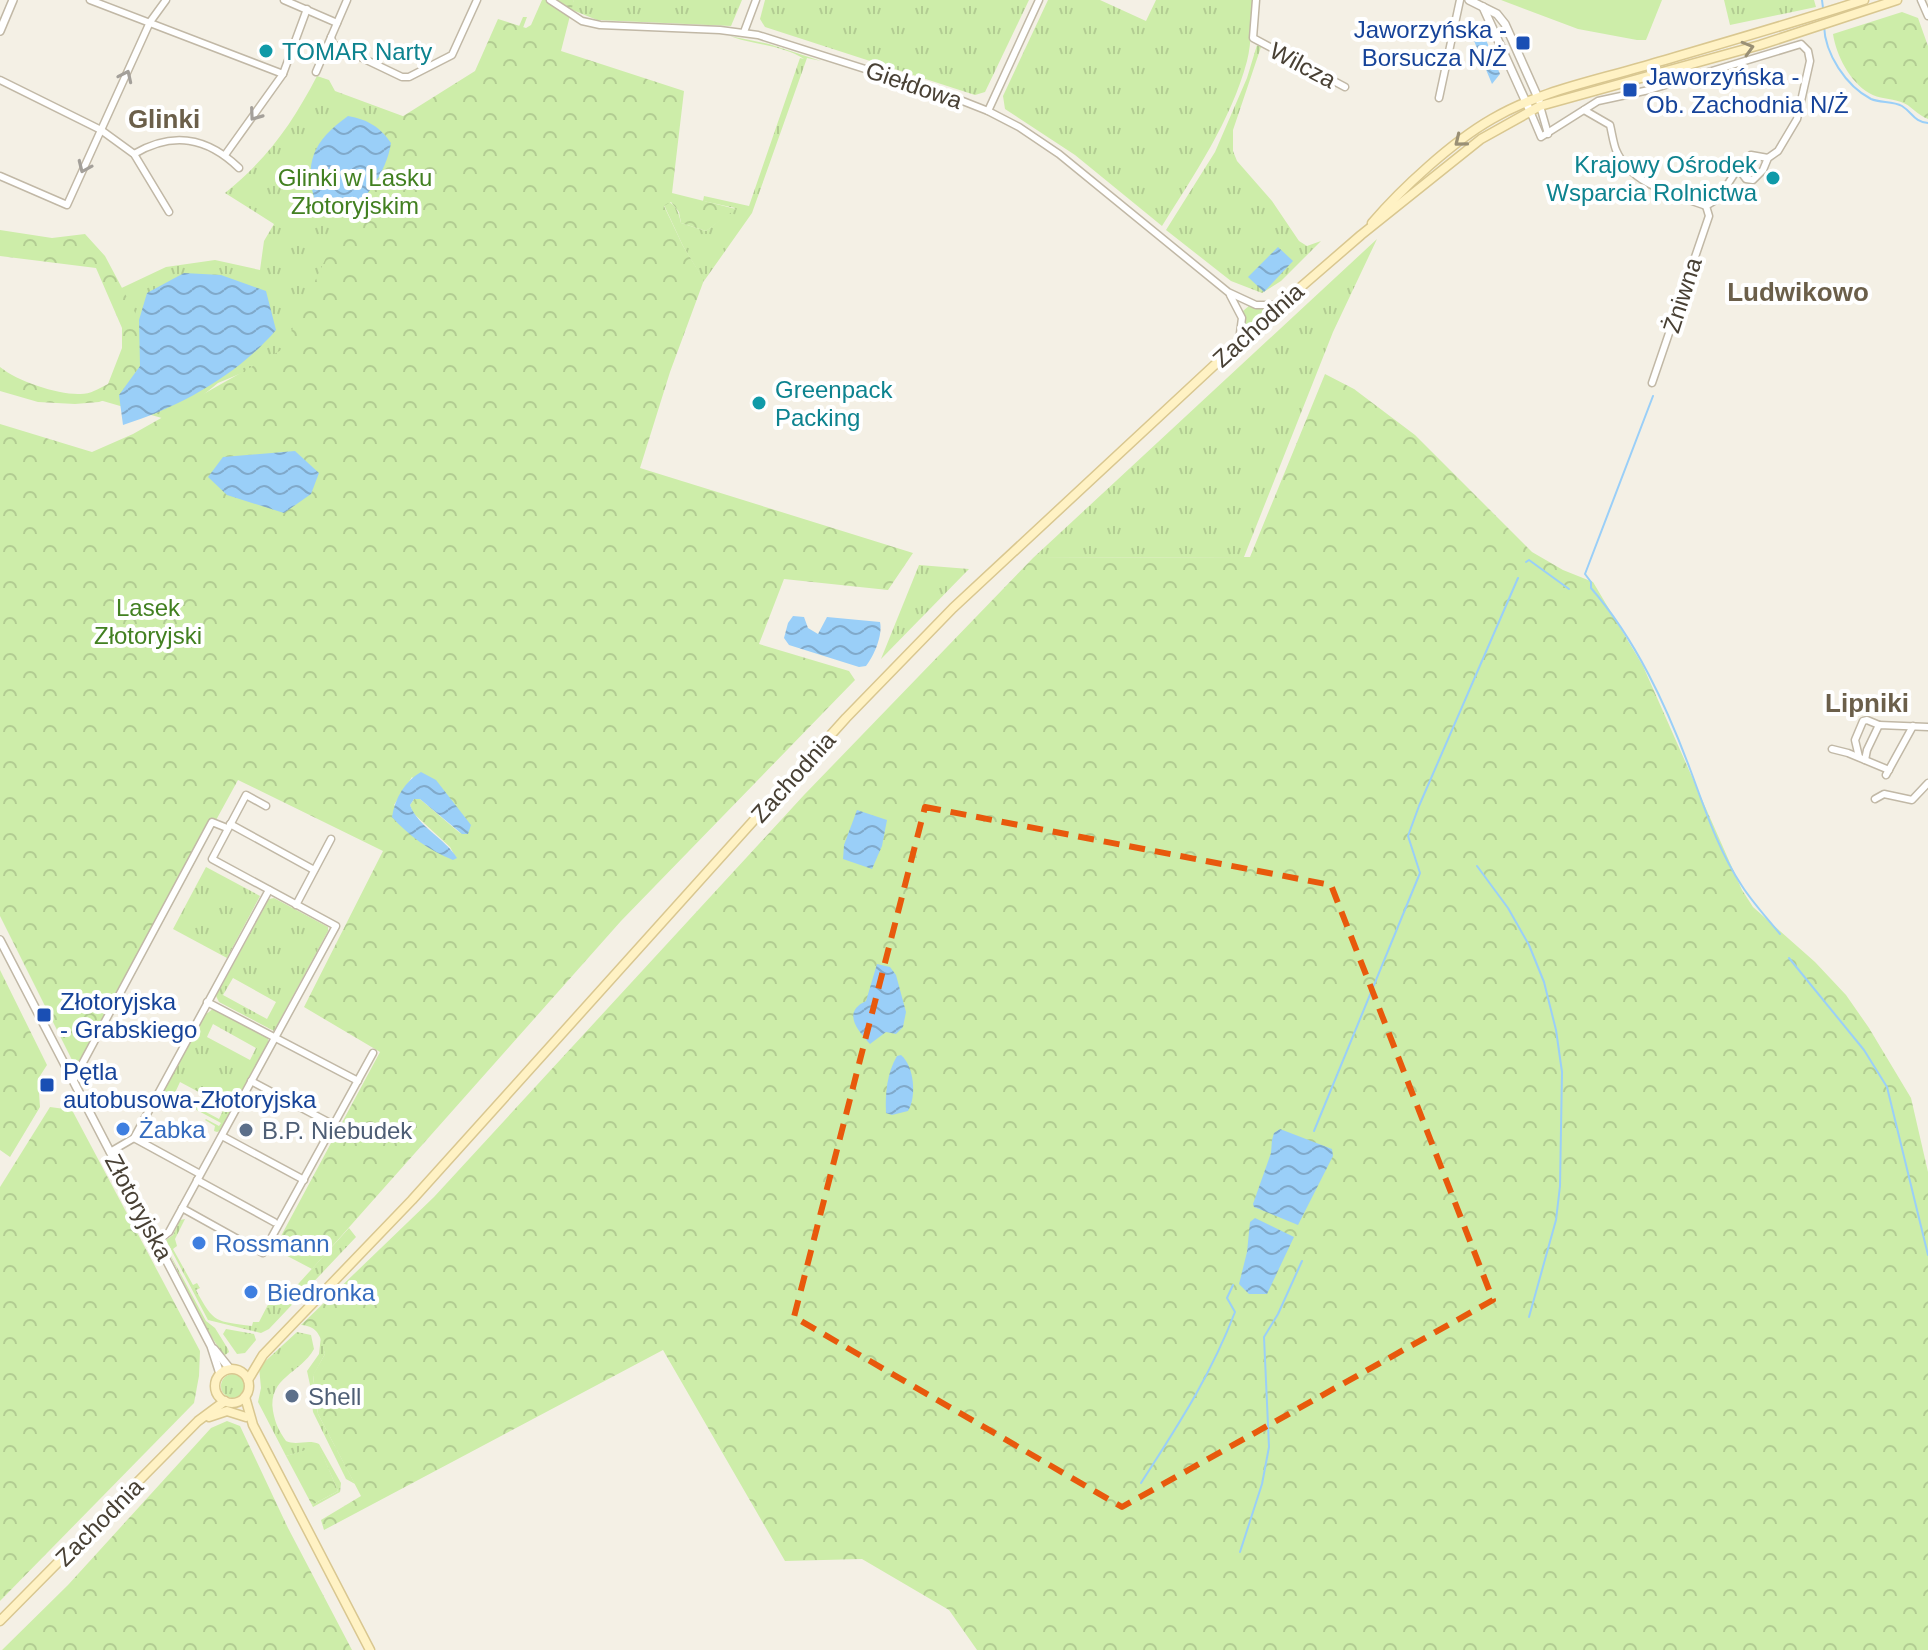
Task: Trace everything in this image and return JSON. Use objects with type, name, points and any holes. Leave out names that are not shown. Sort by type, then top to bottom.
[{"type":"main road","points":[[1539,101],[1864,0]]},
{"type":"main road","points":[[1539,101],[1819,27],[1897,0]]},
{"type":"main road","name":"Zachodnia","points":[[248,1380],[263,1355],[412,1200],[846,718],[1013,550],[1239,341],[1361,235],[1481,139],[1539,101]]},
{"type":"main road","name":"Zachodnia","points":[[235,1370],[263,1355]]},
{"type":"main road","points":[[229,1402],[245,1397],[249,1390],[248,1380],[235,1370],[220,1374],[216,1391],[253,1425]]},
{"type":"main road","name":"Zachodnia","points":[[0,1621],[198,1421],[213,1401],[216,1391]]},
{"type":"main road","points":[[245,1397],[253,1425],[370,1650]]},
{"type":"main road","name":"Zachodnia","points":[[198,1421],[229,1402]]},
{"type":"main road","points":[[198,1421],[227,1411],[246,1417]]},
{"type":"street","points":[[0,31],[13,0]]},
{"type":"street","points":[[90,0],[283,74]]},
{"type":"street","points":[[0,176],[67,205],[150,22],[166,0]]},
{"type":"street","points":[[284,0],[337,23]]},
{"type":"street","points":[[316,72],[347,0]]},
{"type":"street","points":[[331,37],[333,44],[402,77],[409,77],[452,55],[477,0]]},
{"type":"street","name":"Giełdowa","points":[[550,0],[582,21],[600,25],[744,32],[774,39],[988,111],[1059,154],[1228,292],[1254,304],[1279,305]]},
{"type":"street","points":[[744,32],[756,0]]},
{"type":"street","points":[[988,111],[1039,0]]},
{"type":"street","name":"Wilcza","points":[[1256,0],[1253,38],[1345,87]]},
{"type":"street","points":[[1439,98],[1460,0]]},
{"type":"street","points":[[1469,0],[1497,14],[1505,24],[1539,101],[1544,136]]},
{"type":"street","points":[[1921,0],[1928,16]]},
{"type":"street","points":[[1482,6],[1544,136]]},
{"type":"street","points":[[225,155],[283,74],[307,9]]},
{"type":"street","points":[[1544,136],[1608,97],[1649,90],[1801,44],[1808,51],[1810,61],[1797,119],[1778,151],[1768,158],[1763,170],[1753,180],[1746,179],[1738,168]]},
{"type":"street","points":[[0,80],[101,130],[134,154],[169,212]]},
{"type":"street","points":[[1584,110],[1610,125],[1617,153],[1624,164],[1639,176],[1665,191],[1706,206],[1719,198],[1738,168],[1751,155],[1768,158]]},
{"type":"street","points":[[134,154],[150,144],[181,139],[208,146],[225,155],[239,168]]},
{"type":"street","name":"Żniwna","points":[[1652,383],[1709,216],[1706,206]]},
{"type":"street","points":[[1228,292],[1241,313],[1239,341]]},
{"type":"street","points":[[1862,759],[1855,740],[1863,721],[1879,725],[1928,727]]},
{"type":"street","points":[[1862,759],[1879,725]]},
{"type":"street","points":[[1832,749],[1862,759],[1888,773],[1913,726]]},
{"type":"street","points":[[1875,799],[1884,794],[1912,800],[1928,783]]},
{"type":"street","points":[[157,1241],[169,1232],[336,926],[212,859],[246,795],[266,806]]},
{"type":"street","points":[[73,1081],[212,822],[228,826],[314,870]]},
{"type":"street","points":[[296,905],[331,839]]},
{"type":"street","points":[[110,1152],[134,1138],[269,890]]},
{"type":"street","name":"Złotoryjska","points":[[0,940],[211,1346],[220,1374]]},
{"type":"street","points":[[207,1002],[358,1081]]},
{"type":"street","points":[[182,1208],[263,1253],[373,1053]]},
{"type":"street","points":[[251,1081],[328,1122]]},
{"type":"street","points":[[222,1136],[304,1180]]},
{"type":"street","points":[[134,1138],[274,1222]]},
{"type":"street","name":"Złotoryjska","points":[[211,1346],[235,1370]]},
{"type":"highlighted area","points":[[925,807],[1331,885],[1493,1300],[1122,1507],[794,1317]]},
{"type":"green space","name":"Lasek Złotoryjski","points":[[542,0],[574,0],[561,51],[684,91],[672,193],[736,209],[706,231],[681,223],[679,212],[671,202],[664,206],[704,280],[670,372],[640,468],[913,553],[888,590],[784,579],[759,644],[849,671],[855,680],[621,921],[312,1269],[274,1249],[380,1052],[304,1007],[383,851],[238,780],[78,1072],[0,916],[0,424],[92,452],[133,434],[283,349],[347,213],[378,180],[391,143],[381,130],[475,71],[498,19],[526,28],[531,25]],"holes":[[[412,777],[461,834],[420,799],[414,799],[410,805],[413,813],[450,847],[456,858],[394,805]]]},
{"type":"green space","points":[[574,0],[742,0],[731,26],[597,20],[570,9]]},
{"type":"green space","points":[[765,0],[1029,0],[985,92],[975,95],[765,27],[760,19]]},
{"type":"green space","points":[[1048,0],[1100,0],[1146,21],[1156,0],[1253,0],[1249,54],[1240,83],[1210,147],[1162,226],[1075,155],[1005,109],[1003,96]]},
{"type":"green space","points":[[1501,0],[1662,0],[1646,40],[1637,40],[1578,29]]},
{"type":"green space","points":[[1724,0],[1814,0],[1816,7],[1730,25]]},
{"type":"green space","points":[[1902,12],[1918,18],[1928,46],[1928,119],[1905,103],[1877,96],[1862,88],[1845,67],[1833,34]]},
{"type":"green space","name":"Glinki w Lasku Złotoryjskim","points":[[523,17],[527,17],[508,68],[408,303],[218,383],[197,400],[186,425],[96,399],[128,373],[133,342],[111,293],[166,267],[215,260],[260,270],[264,241],[274,224],[225,193],[254,167],[278,139],[317,76],[329,80],[335,91],[408,118],[505,59]]},
{"type":"green space","points":[[730,36],[769,44],[821,61],[807,58],[752,213],[704,281],[664,205],[669,202],[674,206],[681,223],[706,231],[735,208],[703,201],[704,196],[749,206],[800,58],[804,59],[796,54]]},
{"type":"green space","points":[[1257,45],[1261,47],[1233,130],[1233,151],[1237,161],[1272,201],[1299,241],[1307,246],[1321,241],[1281,281],[1262,293],[1231,281],[1166,230],[1215,152],[1247,78]]},
{"type":"green space","points":[[0,230],[52,238],[85,234],[105,256],[139,320],[140,366],[119,395],[99,402],[75,404],[38,402],[0,391],[0,367],[26,382],[59,392],[82,394],[101,388],[108,384],[122,348],[122,328],[96,268],[0,256]]},
{"type":"green space","points":[[1377,239],[1333,332],[1244,557],[1033,558]]},
{"type":"green space","points":[[1250,305],[1270,308],[1244,332],[1243,311]]},
{"type":"green space","points":[[1325,374],[1354,389],[1415,435],[1532,552],[1563,570],[1593,582],[1643,666],[1742,890],[1753,907],[1815,962],[1846,995],[1911,1098],[1928,1172],[1928,1650],[977,1650],[949,1610],[862,1559],[785,1561],[663,1350],[324,1530],[321,1520],[361,1496],[318,1414],[313,1375],[325,1354],[322,1343],[315,1330],[301,1325],[434,1197],[804,795],[1033,558],[1250,557]]},
{"type":"green space","points":[[919,565],[969,569],[881,659]]},
{"type":"green space","points":[[206,867],[260,896],[227,958],[173,929]]},
{"type":"green space","points":[[274,898],[328,927],[274,1031],[219,1002],[216,996],[269,899]],"holes":[[[233,978],[276,1002],[267,1019],[223,995]]]},
{"type":"green space","points":[[0,970],[47,1065],[38,1079],[40,1107],[10,1157],[0,1150]]},
{"type":"green space","points":[[215,1007],[268,1035],[268,1043],[222,1130],[217,1132],[214,1131],[215,1126],[205,1120],[219,1126],[221,1123],[163,1092],[204,1016]],"holes":[[[213,1024],[256,1048],[250,1060],[207,1037]],[[180,1082],[225,1106],[219,1119],[174,1095]]]},
{"type":"green space","points":[[50,1107],[72,1110],[200,1351],[199,1376],[194,1403],[0,1601],[0,1187]]},
{"type":"green space","points":[[185,1219],[175,1239],[177,1246],[173,1249],[193,1285],[197,1283],[200,1288],[196,1290],[202,1301],[217,1319],[252,1326],[253,1322],[259,1322],[273,1295],[276,1296],[280,1288],[290,1293],[349,1228],[356,1237],[269,1329],[261,1333],[208,1320],[166,1240],[173,1235],[180,1220]]},
{"type":"green space","points":[[164,1243],[206,1321],[215,1328],[228,1349],[224,1356],[207,1330]]},
{"type":"green space","points":[[226,1329],[254,1334],[256,1340],[245,1353],[237,1354],[223,1334]]},
{"type":"green space","points":[[297,1332],[311,1335],[314,1349],[275,1390],[273,1411],[286,1441],[319,1444],[341,1483],[340,1492],[313,1507],[338,1491],[319,1447],[286,1456],[258,1402],[261,1388],[259,1367]]},
{"type":"green space","points":[[321,1336],[325,1354],[313,1376],[318,1414],[355,1484],[346,1479],[313,1412],[307,1371],[319,1354]]},
{"type":"green space","points":[[233,1374],[241,1378],[245,1386],[241,1394],[233,1398],[225,1394],[221,1386],[225,1378]]},
{"type":"green space","points":[[227,1421],[240,1426],[288,1528],[352,1650],[2,1650],[68,1585],[211,1428]]},
{"type":"green space","points":[[319,1446],[338,1491],[312,1505],[286,1456]]},
{"type":"water","points":[[1467,18],[1482,30],[1500,74],[1492,84],[1467,24]]},
{"type":"water","points":[[348,116],[372,125],[391,143],[389,154],[372,187],[355,206],[335,216],[316,205],[311,165],[319,144]]},
{"type":"water","points":[[1278,247],[1293,261],[1264,292],[1248,277]]},
{"type":"water","points":[[184,273],[221,275],[266,291],[276,330],[244,361],[206,388],[165,409],[123,425],[119,395],[140,366],[139,320],[147,293]]},
{"type":"water","points":[[295,451],[319,473],[311,494],[284,513],[227,495],[208,477],[223,457]]},
{"type":"water","points":[[793,616],[804,617],[808,628],[818,634],[827,617],[880,622],[880,633],[872,657],[866,666],[859,667],[789,645],[784,638]]},
{"type":"water","points":[[421,772],[436,780],[471,825],[468,834],[462,834],[420,799],[414,799],[410,805],[419,820],[452,851],[457,858],[453,860],[420,842],[392,817],[402,791]]},
{"type":"water","points":[[857,810],[887,820],[882,846],[872,869],[843,859],[844,845]]},
{"type":"water","points":[[877,964],[890,967],[896,975],[906,1012],[903,1027],[896,1034],[886,1032],[870,1044],[853,1016],[859,1005],[866,1001]]},
{"type":"water","points":[[901,1055],[909,1066],[913,1097],[908,1111],[892,1115],[886,1113],[887,1083],[897,1056]]},
{"type":"water","points":[[1280,1129],[1332,1149],[1333,1156],[1298,1225],[1253,1204],[1271,1153],[1274,1133]]},
{"type":"water","points":[[1255,1218],[1294,1237],[1267,1294],[1249,1294],[1239,1284],[1250,1222]]},
{"type":"waterway","points":[[1822,0],[1823,8]]},
{"type":"waterway","points":[[1824,26],[1833,58],[1853,86],[1871,99],[1898,104],[1917,119],[1928,123]]},
{"type":"waterway","points":[[1653,396],[1585,574],[1591,588],[1636,651],[1660,697],[1733,872],[1780,934]]},
{"type":"waterway","points":[[1526,562],[1529,560],[1569,589]]},
{"type":"waterway","points":[[1314,1131],[1420,873],[1408,836],[1419,806],[1518,578]]},
{"type":"waterway","points":[[1477,866],[1508,908],[1529,945],[1544,982],[1562,1072],[1560,1186],[1556,1220],[1529,1317]]},
{"type":"waterway","points":[[1789,958],[1864,1050],[1887,1087],[1928,1255]]},
{"type":"waterway","points":[[1240,1552],[1262,1484],[1269,1447],[1264,1337],[1302,1261]]},
{"type":"waterway","points":[[1141,1483],[1215,1358],[1235,1312],[1227,1298],[1233,1285]]},
{"type":"place","name":"Jaworzyńska - Borsucza N/Ż","points":[[1523,43]]},
{"type":"place","name":"TOMAR Narty","points":[[266,51]]},
{"type":"place","name":"Jaworzyńska - Ob. Zachodnia N/Ż","points":[[1630,90]]},
{"type":"place","name":"Krajowy Ośrodek Wsparcia Rolnictwa","points":[[1773,178]]},
{"type":"place","name":"Greenpack Packing","points":[[759,403]]},
{"type":"place","name":"Złotoryjska - Grabskiego","points":[[44,1015]]},
{"type":"place","name":"Pętla autobusowa-Złotoryjska","points":[[47,1085]]},
{"type":"place","name":"Żabka","points":[[123,1129]]},
{"type":"place","name":"B.P. Niebudek","points":[[246,1130]]},
{"type":"place","name":"Rossmann","points":[[199,1243]]},
{"type":"place","name":"Biedronka","points":[[251,1292]]},
{"type":"place","name":"Shell","points":[[292,1396]]},
{"type":"district","name":"Glinki","points":[[164,119]]},
{"type":"district","name":"Ludwikowo","points":[[1798,292]]},
{"type":"district","name":"Lipniki","points":[[1867,703]]}]
